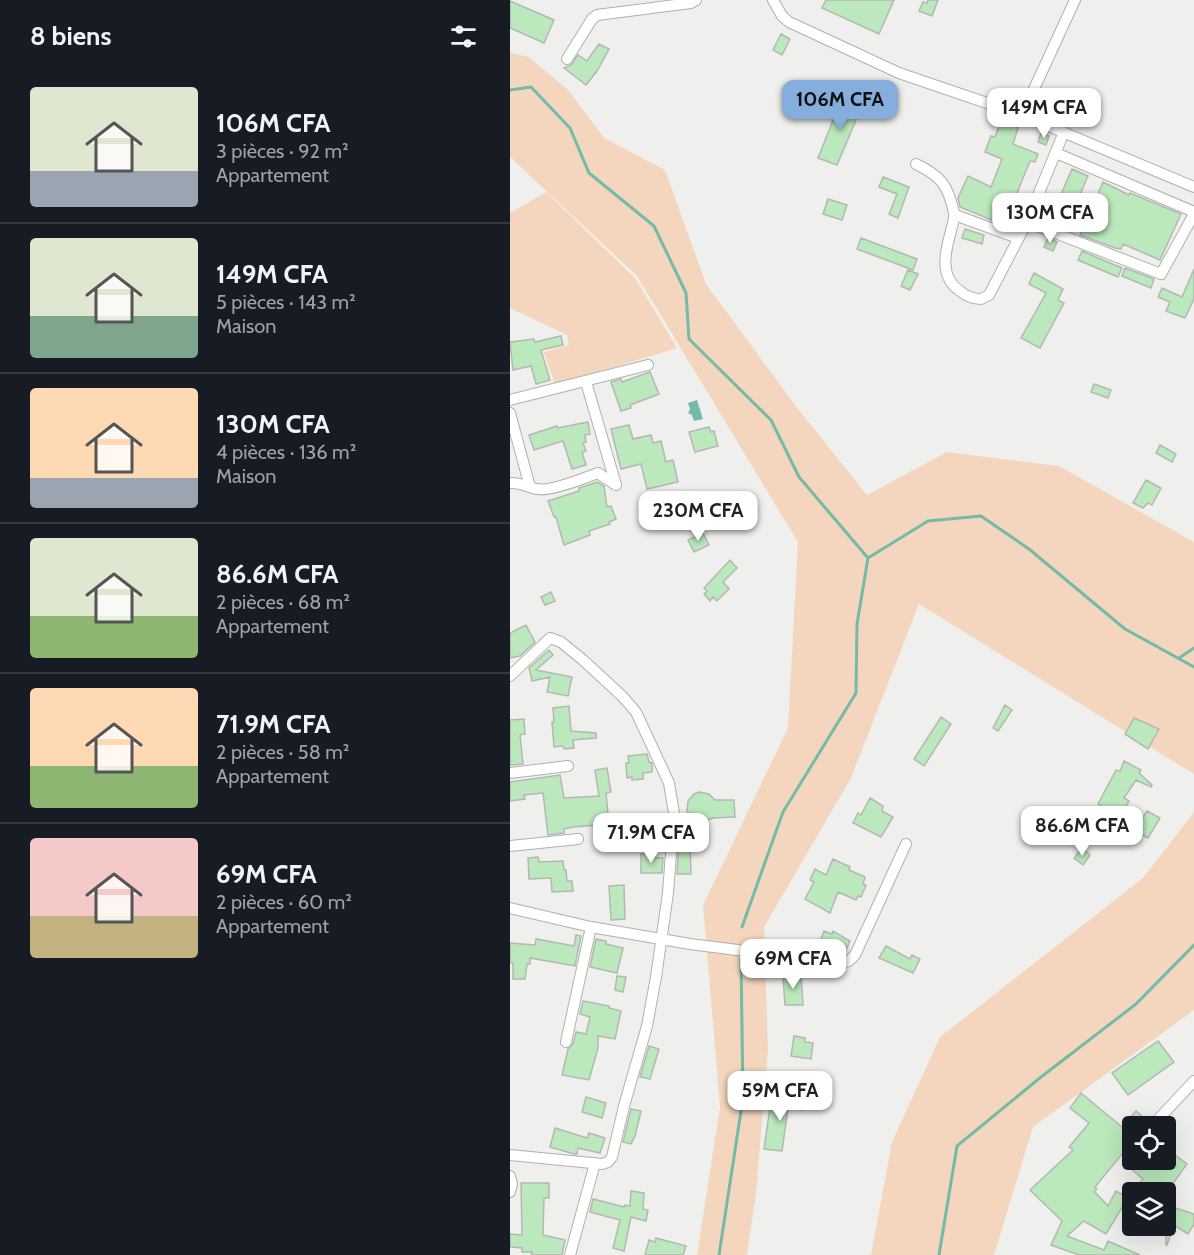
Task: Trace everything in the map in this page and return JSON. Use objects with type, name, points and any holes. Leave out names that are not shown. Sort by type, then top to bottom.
[{"type":"street","points":[[567,58],[592,19],[597,15],[691,3],[696,0]]},
{"type":"street","points":[[773,0],[782,16],[789,22],[899,73],[1022,115],[1194,187]]},
{"type":"street","points":[[1022,115],[1075,0]]},
{"type":"street","points":[[916,165],[932,172],[942,180],[955,215],[946,250],[945,266],[949,279],[955,288],[966,296],[981,299],[989,294],[1027,222],[1064,132]]},
{"type":"street","points":[[1027,222],[1161,273],[1193,216],[1192,212],[1056,153]]},
{"type":"street","points":[[955,215],[1018,238]]},
{"type":"street","points":[[510,400],[648,365]]},
{"type":"street","points":[[510,483],[540,490],[598,473],[616,485],[586,382]]},
{"type":"street","points":[[510,413],[530,487]]},
{"type":"street","points":[[510,676],[550,638],[555,639],[583,660],[636,712],[669,783],[674,813],[663,939],[647,1026],[612,1156],[608,1162],[595,1163],[510,1155]]},
{"type":"street","points":[[510,773],[568,766]]},
{"type":"street","points":[[510,846],[578,839]]},
{"type":"street","points":[[510,908],[591,927],[663,939],[840,963],[849,961],[855,955],[906,844]]},
{"type":"street","points":[[566,1042],[591,927]]},
{"type":"street","points":[[1161,1116],[1194,1081]]},
{"type":"street","points":[[570,1255],[595,1163]]},
{"type":"street","points":[[510,1176],[510,1192]]},
{"type":"shaded area","points":[[510,53],[529,57],[568,90],[604,138],[665,170],[706,284],[795,405],[867,495],[947,452],[1059,466],[1194,542],[1194,774],[919,604],[851,778],[764,927],[768,1049],[756,1193],[747,1255],[697,1255],[720,1107],[703,905],[788,728],[798,542],[637,276],[510,157]]},
{"type":"shaded area","points":[[546,192],[635,278],[677,348],[555,385],[544,352],[569,345],[567,335],[510,308],[510,213]]},
{"type":"shaded area","points":[[697,400],[703,419],[694,421],[692,415],[688,413],[690,409],[688,403]]},
{"type":"shaded area","points":[[1194,812],[1194,1010],[1033,1127],[994,1255],[871,1255],[892,1142],[940,1037],[1143,878]]},
{"type":"building","points":[[826,0],[894,0],[879,34],[822,8]]},
{"type":"building","points":[[928,0],[938,0],[932,16],[919,11],[923,2],[927,3]]},
{"type":"building","points":[[510,1],[554,20],[544,43],[510,28]]},
{"type":"building","points":[[781,34],[790,39],[782,55],[773,50]]},
{"type":"building","points":[[599,44],[609,49],[586,85],[564,68],[571,65],[578,55],[587,61]]},
{"type":"building","points":[[842,98],[862,106],[837,165],[818,158]]},
{"type":"building","points":[[1001,121],[1018,128],[1013,144],[1038,154],[1035,162],[1030,161],[1004,225],[960,207],[958,198],[968,176],[991,187],[1002,159],[985,152],[991,136],[995,137]]},
{"type":"building","points":[[1041,133],[1049,136],[1046,145],[1038,142]]},
{"type":"building","points":[[1072,169],[1088,176],[1065,229],[1049,222]]},
{"type":"building","points":[[883,177],[909,187],[898,218],[889,214],[897,194],[879,187]]},
{"type":"building","points":[[1103,182],[1129,195],[1130,193],[1181,214],[1160,260],[1123,244],[1121,249],[1115,248],[1080,235]]},
{"type":"building","points":[[828,199],[847,205],[842,220],[823,214]]},
{"type":"building","points":[[965,229],[984,235],[982,244],[962,238]]},
{"type":"building","points":[[861,238],[917,259],[913,270],[857,249]]},
{"type":"building","points":[[1048,238],[1057,242],[1053,251],[1044,247]]},
{"type":"building","points":[[1082,251],[1122,268],[1118,277],[1078,260]]},
{"type":"building","points":[[1125,268],[1154,279],[1151,288],[1122,276]]},
{"type":"building","points":[[1194,269],[1194,299],[1185,318],[1166,311],[1170,302],[1158,297],[1162,288],[1182,297]]},
{"type":"building","points":[[908,270],[918,274],[910,290],[901,286]]},
{"type":"building","points":[[1034,273],[1063,289],[1058,300],[1064,303],[1040,348],[1021,338],[1046,293],[1029,284]]},
{"type":"building","points":[[561,336],[563,345],[541,350],[550,380],[536,384],[531,366],[513,370],[510,342],[534,339],[535,342]]},
{"type":"building","points":[[650,372],[659,394],[630,405],[631,408],[621,411],[611,382],[621,379],[622,382]]},
{"type":"building","points":[[1094,384],[1111,390],[1108,398],[1091,392]]},
{"type":"building","points":[[588,422],[590,434],[585,435],[586,442],[583,443],[586,451],[582,452],[586,465],[572,469],[563,441],[534,450],[529,435],[557,426],[558,428]]},
{"type":"building","points":[[629,425],[633,439],[651,435],[653,443],[661,441],[666,462],[673,460],[678,482],[647,489],[641,464],[621,469],[611,429]]},
{"type":"building","points":[[709,427],[711,432],[714,431],[718,446],[695,452],[689,432]]},
{"type":"building","points":[[1160,445],[1176,454],[1172,462],[1156,453]]},
{"type":"building","points":[[1146,480],[1161,488],[1152,505],[1148,503],[1143,508],[1133,503]]},
{"type":"building","points":[[597,482],[604,486],[607,507],[611,506],[616,519],[609,522],[610,524],[589,531],[590,535],[564,545],[556,517],[548,501],[579,491],[579,488]]},
{"type":"building","points":[[703,533],[709,545],[694,552],[688,540]]},
{"type":"building","points":[[730,560],[737,568],[723,582],[729,589],[717,601],[713,597],[710,601],[704,594],[707,591],[704,588]]},
{"type":"building","points":[[551,592],[555,601],[545,605],[541,597]]},
{"type":"building","points":[[526,625],[535,642],[520,656],[510,658],[510,633]]},
{"type":"building","points":[[549,650],[553,655],[536,670],[572,677],[568,696],[547,692],[550,677],[532,681],[529,668]]},
{"type":"building","points":[[1005,705],[1012,710],[998,731],[993,728]]},
{"type":"building","points":[[569,706],[571,731],[596,733],[596,738],[573,740],[574,748],[554,747],[553,708]]},
{"type":"building","points":[[941,717],[951,724],[924,766],[914,759]]},
{"type":"building","points":[[1134,718],[1159,729],[1148,749],[1125,734]]},
{"type":"building","points":[[524,719],[525,734],[520,735],[523,764],[510,765],[510,720]]},
{"type":"building","points":[[647,754],[649,762],[652,763],[652,772],[643,773],[643,779],[627,778],[628,756]]},
{"type":"building","points":[[1124,761],[1141,770],[1139,773],[1152,785],[1151,787],[1136,780],[1124,798],[1129,801],[1120,817],[1098,804],[1116,770],[1120,771]]},
{"type":"building","points":[[607,768],[611,792],[606,793],[609,824],[573,827],[564,829],[564,833],[548,835],[543,793],[524,795],[525,799],[510,801],[510,782],[560,775],[564,798],[599,796],[595,770]]},
{"type":"building","points":[[699,792],[709,794],[715,800],[734,800],[735,817],[713,818],[702,822],[692,819],[687,811],[688,801]]},
{"type":"building","points":[[870,798],[883,806],[882,811],[893,817],[881,837],[853,823],[858,813],[861,815]]},
{"type":"building","points":[[1147,811],[1160,818],[1148,838],[1134,831]]},
{"type":"building","points":[[679,843],[690,843],[691,874],[677,874]]},
{"type":"building","points":[[1082,848],[1090,855],[1083,865],[1074,858]]},
{"type":"building","points":[[641,854],[663,858],[662,873],[641,873]]},
{"type":"building","points":[[538,857],[539,862],[563,861],[567,881],[572,881],[573,891],[552,892],[551,878],[529,879],[528,858]]},
{"type":"building","points":[[833,859],[865,877],[863,884],[866,885],[861,897],[858,896],[856,900],[838,892],[830,913],[805,899],[814,882],[810,880],[815,869],[826,875]]},
{"type":"building","points":[[624,885],[625,919],[611,920],[609,886]]},
{"type":"building","points":[[824,931],[832,934],[833,931],[850,941],[844,954],[839,955],[818,947]]},
{"type":"building","points":[[576,935],[581,936],[575,966],[530,958],[525,979],[513,979],[510,943],[535,945],[536,939],[574,946]]},
{"type":"building","points":[[596,939],[623,948],[617,973],[590,967]]},
{"type":"building","points":[[886,946],[910,959],[912,955],[920,959],[913,973],[879,958]]},
{"type":"building","points":[[801,975],[803,1005],[785,1005],[783,976]]},
{"type":"building","points":[[617,976],[626,977],[623,992],[615,990]]},
{"type":"building","points":[[583,1001],[621,1011],[615,1039],[598,1036],[598,1048],[589,1080],[562,1075],[568,1049],[573,1044],[576,1032],[586,1034],[590,1017],[580,1014]]},
{"type":"building","points":[[794,1036],[805,1038],[805,1042],[813,1043],[811,1059],[791,1056]]},
{"type":"building","points":[[1158,1041],[1174,1062],[1128,1095],[1112,1073]]},
{"type":"building","points":[[649,1046],[659,1049],[650,1079],[640,1077]]},
{"type":"building","points":[[1081,1093],[1122,1127],[1122,1154],[1094,1191],[1108,1206],[1116,1191],[1122,1194],[1122,1208],[1106,1234],[1084,1221],[1067,1236],[1104,1250],[1108,1241],[1140,1255],[1079,1255],[1051,1245],[1062,1221],[1030,1190],[1073,1150],[1069,1147],[1089,1123],[1070,1108]]},
{"type":"building","points":[[586,1097],[606,1103],[602,1118],[582,1112]]},
{"type":"building","points":[[786,1097],[805,1099],[803,1110],[788,1108],[782,1151],[764,1149],[771,1100],[786,1102]]},
{"type":"building","points":[[631,1109],[641,1111],[631,1144],[623,1142]]},
{"type":"building","points":[[1136,1111],[1142,1116],[1132,1116]]},
{"type":"building","points":[[555,1128],[587,1138],[589,1133],[605,1138],[600,1153],[578,1148],[577,1154],[574,1154],[550,1147]]},
{"type":"building","points":[[1176,1156],[1187,1164],[1174,1182],[1141,1182],[1143,1179],[1132,1170],[1176,1170]]},
{"type":"building","points":[[521,1183],[549,1183],[549,1198],[544,1198],[543,1235],[565,1240],[562,1255],[531,1255],[532,1252],[522,1252],[522,1248],[510,1247],[510,1234],[522,1235]]},
{"type":"building","points":[[631,1191],[644,1193],[643,1209],[648,1210],[646,1221],[631,1217],[624,1251],[613,1248],[620,1220],[590,1212],[593,1199],[624,1207],[625,1205],[630,1206]]},
{"type":"building","points":[[1176,1208],[1194,1214],[1194,1224],[1188,1234],[1176,1226]]},
{"type":"building","points":[[1166,1236],[1170,1236],[1167,1245]]},
{"type":"building","points":[[656,1238],[686,1246],[683,1255],[645,1255],[649,1240],[655,1242]]},
{"type":"waterway","points":[[510,90],[531,87],[570,128],[589,173],[654,226],[686,293],[689,339],[771,420],[799,477],[868,558],[928,521],[981,516],[1029,549],[1125,629],[1194,667]]},
{"type":"waterway","points":[[742,927],[783,812],[856,693],[857,624],[868,558]]},
{"type":"waterway","points":[[1179,658],[1194,648]]},
{"type":"waterway","points":[[939,1255],[957,1146],[1041,1077],[1136,1004],[1194,945]]},
{"type":"waterway","points":[[719,1255],[743,1098],[741,959]]}]
